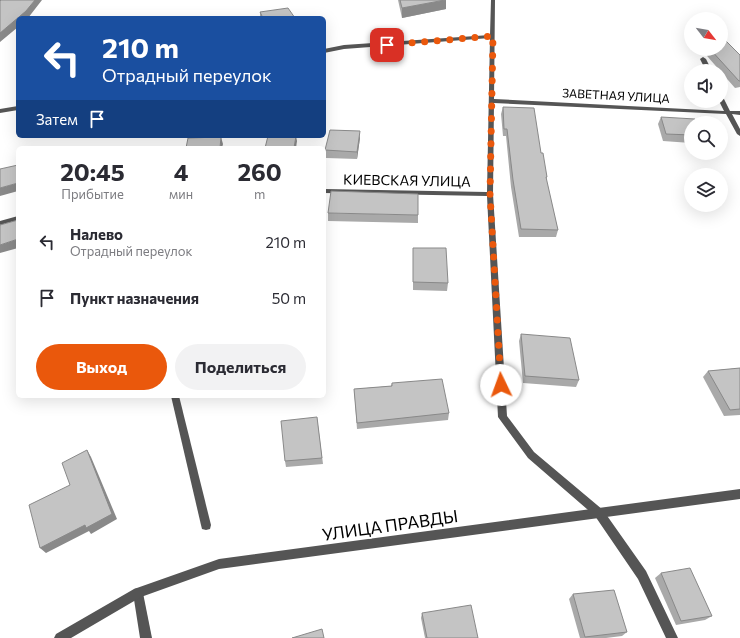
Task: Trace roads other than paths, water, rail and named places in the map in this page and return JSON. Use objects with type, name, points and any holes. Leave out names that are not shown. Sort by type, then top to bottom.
[{"type":"street","points":[[493,0],[490,194],[503,417],[531,456],[599,512],[642,575],[672,638]]},
{"type":"street","points":[[326,51],[344,47],[493,36]]},
{"type":"street","points":[[703,59],[706,64]]},
{"type":"street","name":"ЗАВЕТНАЯ УЛИЦА","points":[[492,101],[740,113]]},
{"type":"street","points":[[0,111],[16,108]]},
{"type":"street","points":[[725,108],[740,134]]},
{"type":"street","name":"КИЕВСКАЯ УЛИЦА","points":[[326,191],[490,194]]},
{"type":"street","points":[[0,224],[16,219]]},
{"type":"street","points":[[175,398],[206,524]]},
{"type":"street","name":"УЛИЦА ПРАВДЫ","points":[[60,638],[138,593],[219,564],[740,494]]},
{"type":"street","points":[[138,593],[146,638]]}]
